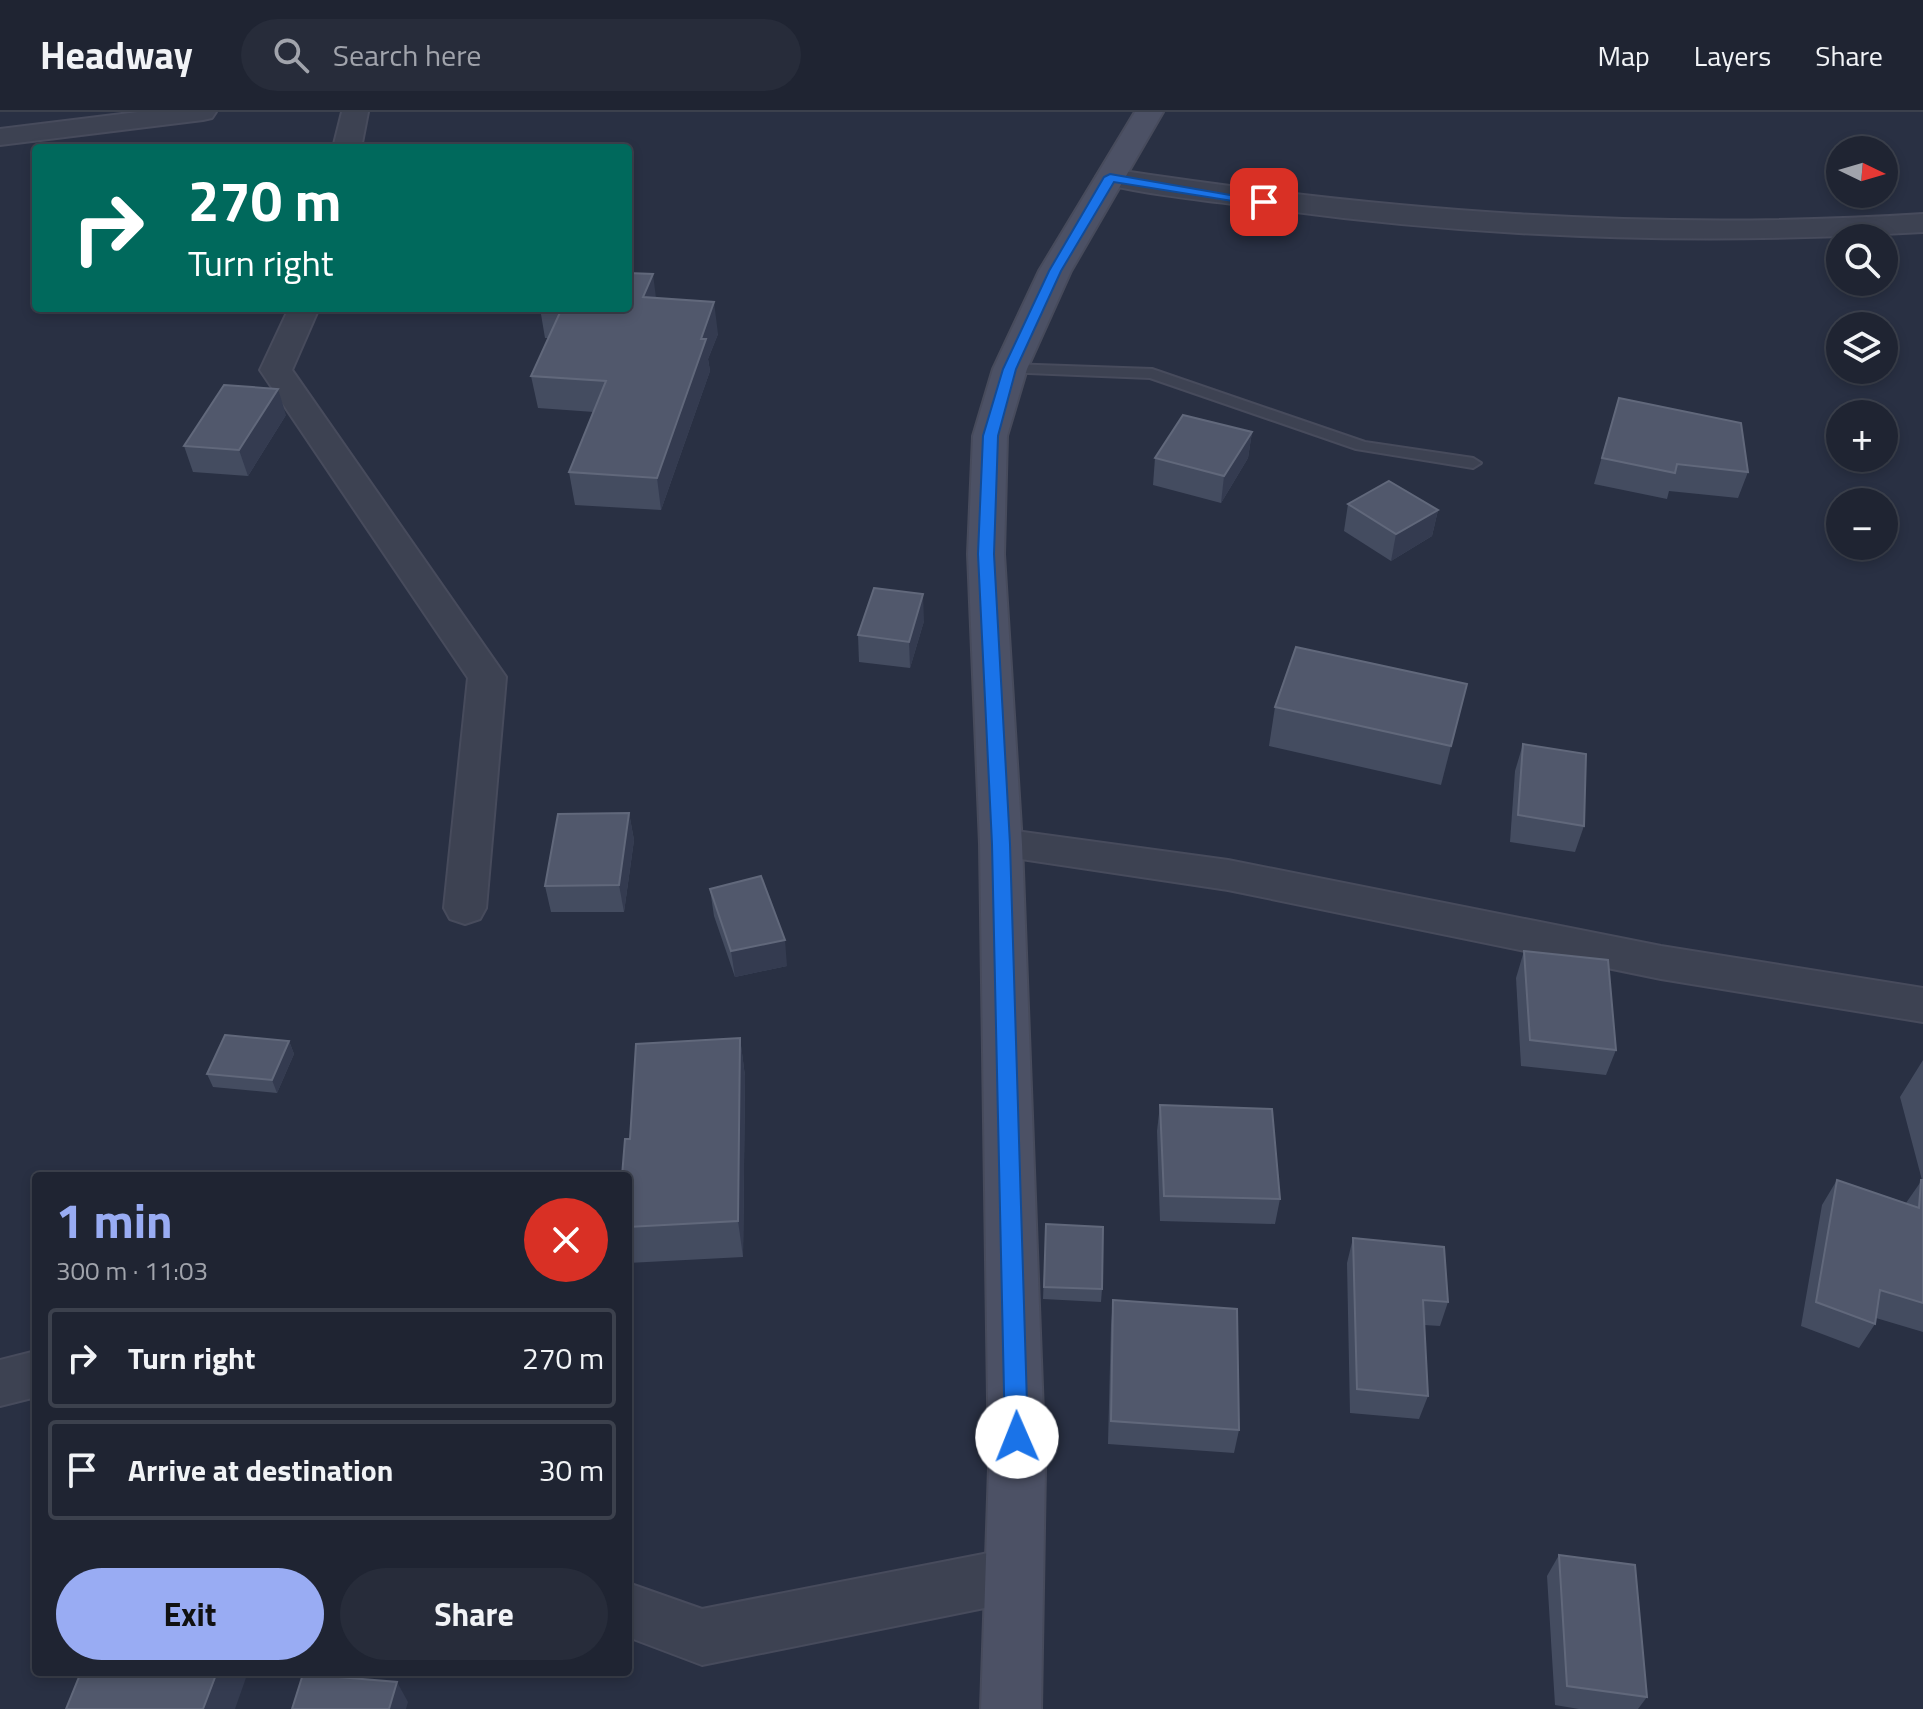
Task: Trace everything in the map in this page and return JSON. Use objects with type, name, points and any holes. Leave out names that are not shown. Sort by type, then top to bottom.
[{"type":"street","points":[[0,137],[54,122],[203,112]]},
{"type":"street","points":[[348,144],[355,112]]},
{"type":"street","points":[[1011,1709],[1017,1468],[1001,844],[986,554],[990,436],[1010,369],[1055,271],[1149,112]]},
{"type":"street","points":[[1110,177],[1264,202],[1531,228],[1697,231],[1923,223]]},
{"type":"street","points":[[302,312],[276,370],[487,677],[465,908]]},
{"type":"street","points":[[1001,844],[1226,875],[1636,957],[1855,997],[1923,1005]]},
{"type":"street","points":[[0,1383],[32,1375]]},
{"type":"street","points":[[632,1611],[702,1637],[1014,1575]]},
{"type":"lane","points":[[1010,369],[1152,374],[1362,446],[1473,463]]},
{"type":"building","points":[[632,273],[653,274],[643,297],[714,302],[701,339],[706,339],[657,478],[569,472],[606,381],[531,376],[560,312],[632,312]]},
{"type":"building","points":[[224,385],[278,389],[239,450],[184,446]]},
{"type":"building","points":[[1619,398],[1741,423],[1748,472],[1677,464],[1675,473],[1602,458]]},
{"type":"building","points":[[1183,415],[1252,432],[1224,476],[1155,458]]},
{"type":"building","points":[[1389,481],[1438,510],[1396,534],[1348,504]]},
{"type":"building","points":[[874,588],[923,594],[909,642],[858,635]]},
{"type":"building","points":[[1296,647],[1467,684],[1451,746],[1275,707]]},
{"type":"building","points":[[1523,744],[1586,754],[1584,826],[1518,815]]},
{"type":"building","points":[[629,813],[619,885],[545,886],[558,814]]},
{"type":"building","points":[[761,876],[785,940],[731,951],[710,889]]},
{"type":"building","points":[[1524,951],[1608,960],[1616,1050],[1530,1040]]},
{"type":"building","points":[[225,1035],[289,1041],[272,1080],[207,1074]]},
{"type":"building","points":[[740,1038],[738,1221],[632,1227],[632,1172],[622,1172],[625,1139],[630,1139],[636,1044]]},
{"type":"building","points":[[1160,1105],[1272,1109],[1280,1199],[1164,1196]]},
{"type":"building","points":[[1837,1180],[1919,1208],[1923,1180],[1923,1303],[1880,1290],[1875,1324],[1816,1302]]},
{"type":"building","points":[[1046,1224],[1103,1227],[1102,1289],[1044,1287]]},
{"type":"building","points":[[1353,1238],[1444,1247],[1448,1302],[1423,1300],[1428,1396],[1357,1389]]},
{"type":"building","points":[[1113,1300],[1237,1309],[1239,1430],[1111,1421]]},
{"type":"building","points":[[1559,1555],[1635,1565],[1647,1697],[1567,1686]]},
{"type":"building","points":[[79,1676],[215,1676],[203,1709],[66,1709]]},
{"type":"building","points":[[302,1676],[397,1682],[389,1709],[292,1709]]},
{"type":"route","points":[[1017,1437],[1001,844],[986,554],[990,436],[1010,369],[1032,320],[1055,271],[1110,177],[1264,202]]}]
